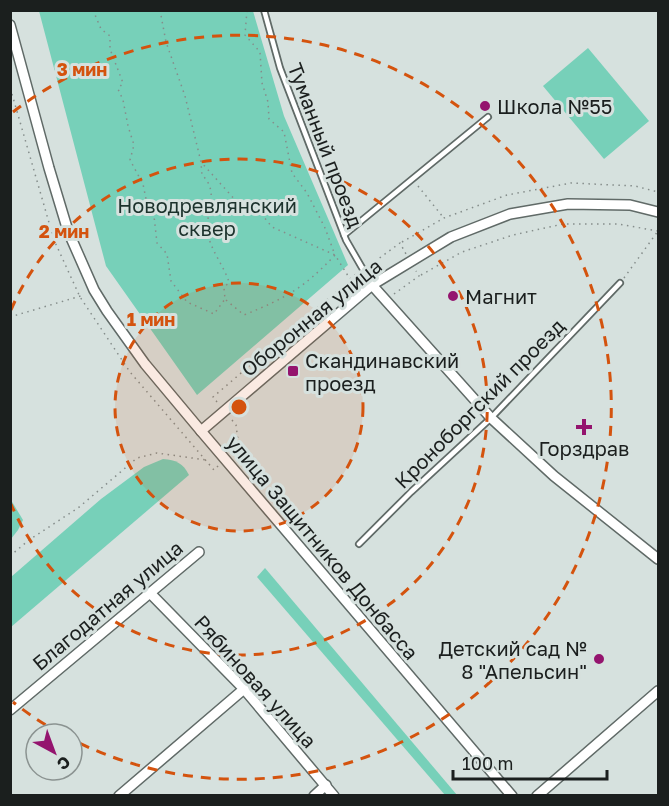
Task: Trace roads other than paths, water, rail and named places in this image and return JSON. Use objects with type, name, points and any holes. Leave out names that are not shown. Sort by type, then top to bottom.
[{"type":"street","name":"улица Защитников Донбасса","points":[[10,25],[68,231],[94,290],[145,364],[512,795]]},
{"type":"street","name":"Оборонная улица","points":[[201,431],[372,285],[451,237],[510,214],[568,204],[630,205],[658,212]]},
{"type":"street","points":[[372,285],[491,418],[555,476],[658,559]]},
{"type":"street","name":"Благодатная улица","points":[[10,710],[199,552]]},
{"type":"street","name":"Рябиновая улица","points":[[150,593],[244,689],[334,795]]},
{"type":"street","points":[[119,795],[244,689]]},
{"type":"street","points":[[537,795],[658,691]]},
{"type":"street","points":[[314,795],[326,785]]},
{"type":"lane","name":"Туманный проезд","points":[[264,10],[280,68],[344,235],[372,285]]},
{"type":"lane","points":[[344,235],[488,117]]},
{"type":"lane","name":"Кроноборгский проезд","points":[[359,544],[491,418],[620,283]]},
{"type":"place","name":"Школа №55","points":[[485,106]]},
{"type":"place","name":"Магнит","points":[[453,296]]},
{"type":"place","name":"Скандинавский проезд","points":[[293,371]]},
{"type":"place","name":"Горздрав","points":[[584,427]]},
{"type":"place","name":"Детский сад № 8 \"Апельсин\"","points":[[599,659]]},
{"type":"park label","name":"Новодревлянский сквер","points":[[207,216]]}]
